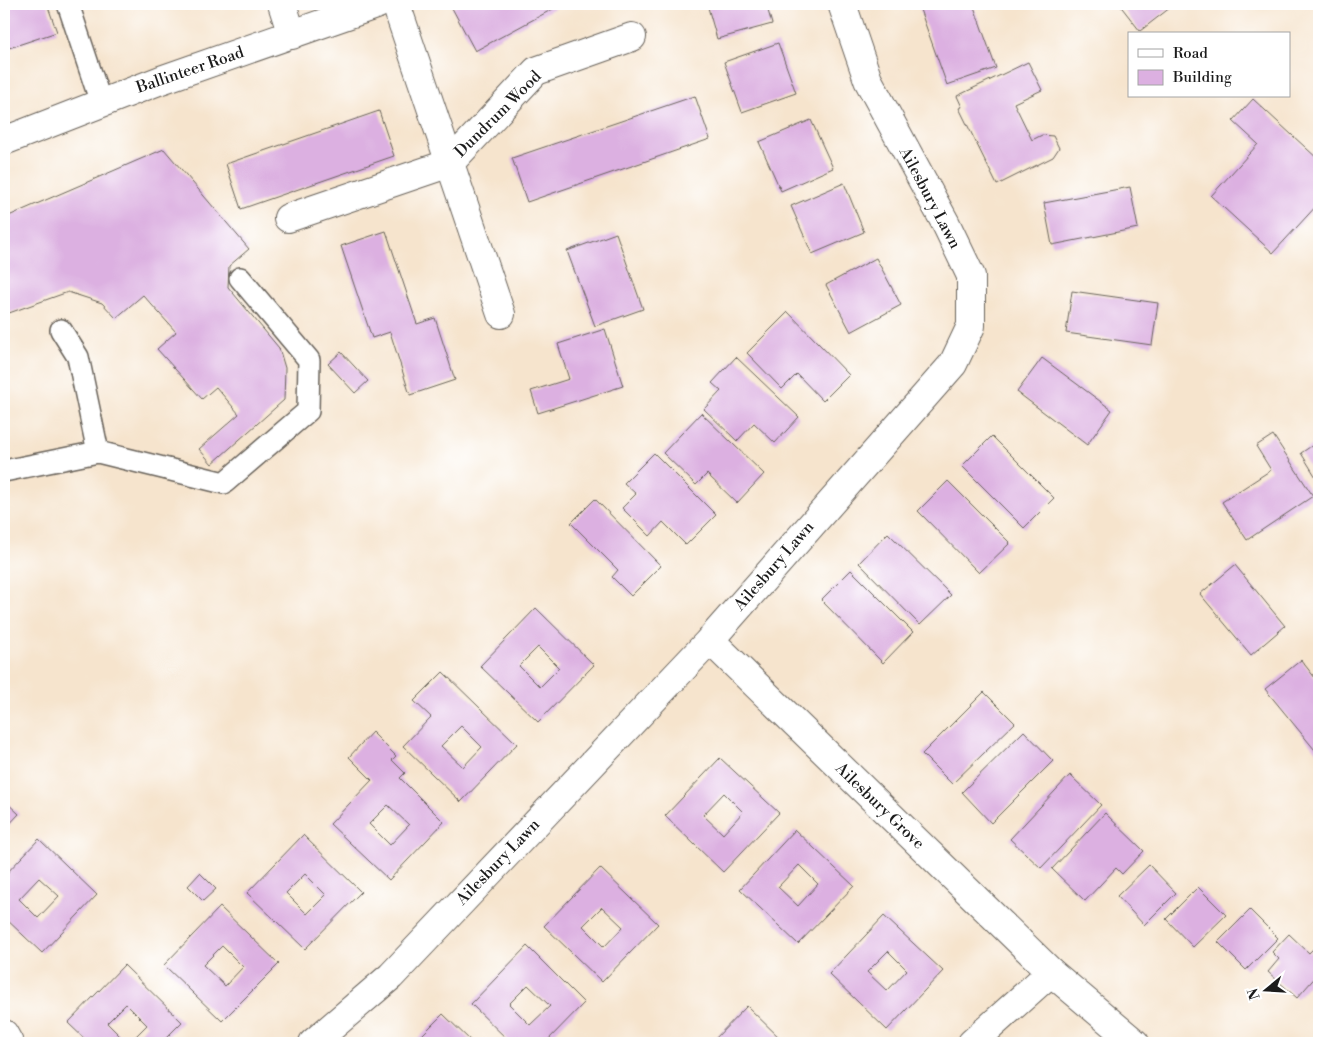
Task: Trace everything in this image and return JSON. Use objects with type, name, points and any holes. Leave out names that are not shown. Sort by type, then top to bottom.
[{"type":"street","points":[[282,4],[292,35]]},
{"type":"street","name":"Ballinteer Road","points":[[4,141],[160,80],[378,4]]},
{"type":"street","name":"Dundrum Wood","points":[[396,4],[501,314]]},
{"type":"street","name":"Ailesbury Lawn","points":[[313,1043],[391,976],[710,640],[953,364],[972,326],[971,276],[946,224],[868,80],[842,4]]},
{"type":"street","name":"Dundrum Wood","points":[[288,218],[450,163],[536,71],[632,37]]},
{"type":"street","name":"Ailesbury Grove","points":[[710,640],[1051,972],[1135,1043]]},
{"type":"street","points":[[972,1043],[1051,972]]},
{"type":"street","points":[[4,1034],[9,1043]]},
{"type":"lane","points":[[68,4],[101,103]]},
{"type":"lane","points":[[4,471],[98,452],[224,483],[308,411],[309,360],[240,278]]},
{"type":"lane","points":[[61,330],[78,357],[98,452]]},
{"type":"building","points":[[4,4],[47,4],[57,32],[9,48],[4,34]]},
{"type":"building","points":[[460,4],[562,4],[475,51],[452,8]]},
{"type":"building","points":[[707,4],[766,4],[772,24],[717,39]]},
{"type":"building","points":[[918,4],[973,4],[996,68],[947,85]]},
{"type":"building","points":[[1119,4],[1175,4],[1140,31]]},
{"type":"building","points":[[778,43],[796,93],[742,112],[724,62]]},
{"type":"building","points":[[1028,62],[1042,90],[1014,103],[1032,140],[1042,135],[1053,136],[1059,148],[1053,157],[997,185],[959,108],[962,107],[957,96]]},
{"type":"building","points":[[695,96],[710,139],[527,202],[512,158]]},
{"type":"building","points":[[1253,99],[1319,160],[1319,203],[1273,253],[1211,196],[1258,144],[1233,121]]},
{"type":"building","points":[[379,111],[394,156],[241,209],[226,164]]},
{"type":"building","points":[[811,120],[833,168],[781,191],[759,142]]},
{"type":"building","points":[[164,149],[249,249],[229,266],[228,287],[279,348],[285,368],[284,400],[212,464],[199,449],[239,414],[216,387],[202,399],[157,349],[176,332],[143,295],[116,318],[102,303],[68,292],[9,313],[4,297],[4,218]]},
{"type":"building","points":[[844,183],[864,232],[812,254],[791,206]]},
{"type":"building","points":[[1130,187],[1138,228],[1052,245],[1044,203]]},
{"type":"building","points":[[386,231],[417,324],[435,318],[455,380],[410,395],[390,332],[372,338],[341,246]]},
{"type":"building","points":[[616,233],[643,309],[595,326],[567,251]]},
{"type":"building","points":[[876,258],[901,305],[851,332],[826,285]]},
{"type":"building","points":[[1072,291],[1158,303],[1152,345],[1066,333]]},
{"type":"building","points":[[788,312],[849,375],[823,401],[797,374],[782,389],[747,353]]},
{"type":"building","points":[[605,329],[623,386],[538,413],[531,391],[569,379],[558,344]]},
{"type":"building","points":[[341,352],[368,381],[355,393],[328,364]]},
{"type":"building","points":[[736,357],[799,417],[775,443],[754,423],[737,441],[704,409],[721,391],[712,383]]},
{"type":"building","points":[[1042,358],[1112,410],[1087,445],[1017,392]]},
{"type":"building","points":[[701,413],[764,474],[737,503],[707,474],[696,485],[663,453]]},
{"type":"building","points":[[1273,435],[1313,496],[1247,540],[1222,502],[1271,470],[1256,446]]},
{"type":"building","points":[[992,436],[1054,498],[1024,528],[962,466]]},
{"type":"building","points":[[1319,441],[1319,482],[1301,453]]},
{"type":"building","points":[[654,453],[716,515],[686,545],[663,522],[650,536],[622,508],[636,494],[624,483]]},
{"type":"building","points":[[948,481],[1010,543],[979,573],[918,511]]},
{"type":"building","points":[[595,499],[661,566],[631,596],[612,577],[618,570],[571,523]]},
{"type":"building","points":[[888,533],[951,595],[920,625],[859,563]]},
{"type":"building","points":[[1235,565],[1285,626],[1251,655],[1200,594]]},
{"type":"building","points":[[851,570],[913,632],[883,663],[821,600]]},
{"type":"building","points":[[536,608],[594,665],[538,722],[480,666]],"holes":[[[538,647],[559,668],[540,687],[519,666]]]},
{"type":"building","points":[[1301,660],[1319,683],[1319,755],[1265,689]]},
{"type":"building","points":[[443,672],[517,744],[461,802],[403,746],[431,717],[414,701]],"holes":[[[461,726],[482,747],[463,767],[441,746]]]},
{"type":"building","points":[[984,692],[1015,723],[952,784],[922,754]]},
{"type":"building","points":[[1024,731],[1053,761],[991,823],[962,792]]},
{"type":"building","points":[[372,732],[396,756],[392,760],[405,773],[400,778],[444,822],[389,880],[330,824],[372,780],[349,757]],"holes":[[[388,805],[409,825],[390,845],[369,824]]]},
{"type":"building","points":[[720,758],[779,813],[723,872],[665,816]],"holes":[[[724,793],[743,812],[723,834],[703,815]]]},
{"type":"building","points":[[1070,775],[1101,805],[1041,868],[1010,839]]},
{"type":"building","points":[[4,800],[19,814],[4,830]]},
{"type":"building","points":[[1105,813],[1144,851],[1122,874],[1116,868],[1085,901],[1052,869]]},
{"type":"building","points":[[795,830],[854,886],[798,944],[740,889]],"holes":[[[799,865],[818,884],[798,906],[778,887]]]},
{"type":"building","points":[[303,835],[361,892],[305,949],[247,893]],"holes":[[[305,874],[326,895],[307,914],[286,893]]]},
{"type":"building","points":[[39,839],[97,895],[42,953],[4,917],[4,876]],"holes":[[[39,878],[59,896],[38,918],[19,899]]]},
{"type":"building","points":[[1149,865],[1176,893],[1144,925],[1117,896]]},
{"type":"building","points":[[600,868],[658,924],[602,982],[544,926]],"holes":[[[602,907],[623,927],[604,947],[583,926]]]},
{"type":"building","points":[[200,873],[216,889],[203,901],[188,886]]},
{"type":"building","points":[[1198,887],[1226,915],[1193,947],[1166,919]]},
{"type":"building","points":[[220,907],[279,964],[222,1021],[164,965]],"holes":[[[222,946],[243,967],[225,986],[203,965]]]},
{"type":"building","points":[[1250,910],[1278,938],[1246,970],[1218,942]]},
{"type":"building","points":[[884,916],[943,971],[887,1030],[829,974]],"holes":[[[888,951],[907,970],[887,991],[867,972]]]},
{"type":"building","points":[[1289,934],[1309,953],[1314,948],[1319,952],[1319,973],[1297,998],[1268,972],[1279,959],[1272,952]]},
{"type":"building","points":[[527,946],[584,1003],[545,1043],[511,1043],[471,1004]],"holes":[[[528,985],[550,1006],[530,1025],[509,1004]]]},
{"type":"building","points":[[124,965],[182,1022],[161,1043],[129,1043],[147,1025],[126,1004],[107,1023],[127,1043],[89,1043],[68,1023]]},
{"type":"building","points":[[747,1006],[785,1043],[711,1043]]},
{"type":"building","points":[[443,1014],[473,1043],[414,1043]]}]
